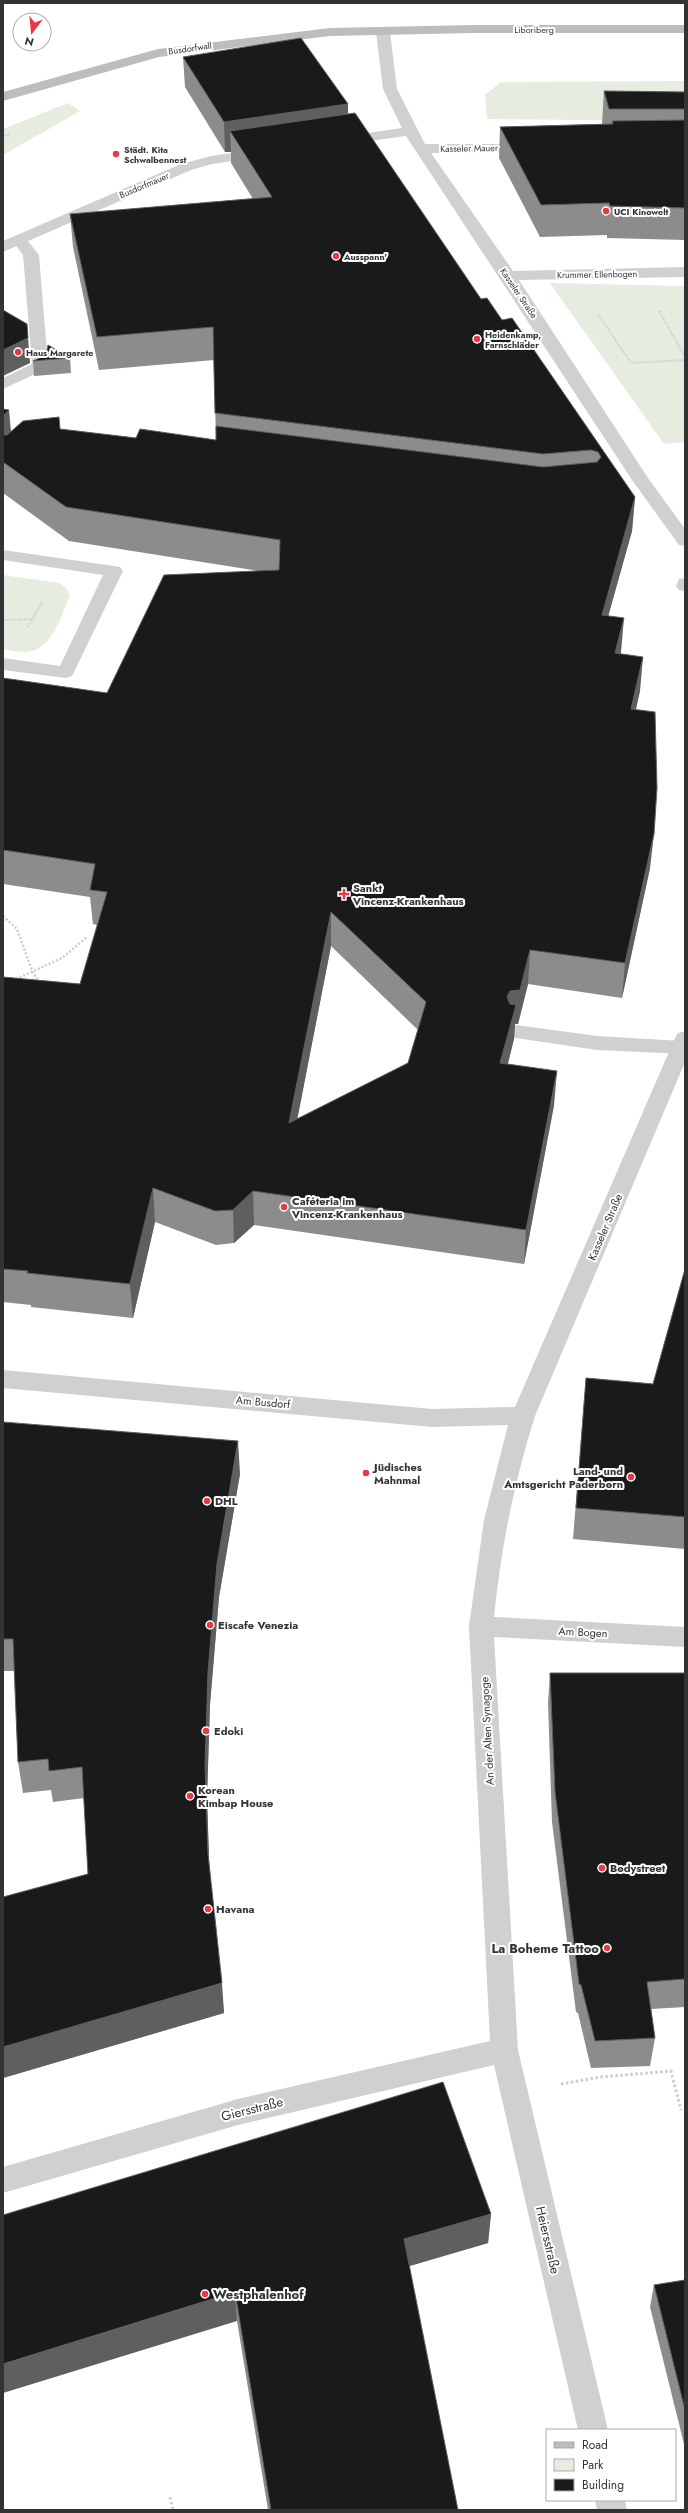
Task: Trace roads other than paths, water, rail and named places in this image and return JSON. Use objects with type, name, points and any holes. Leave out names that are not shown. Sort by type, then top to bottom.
[{"type":"main road","name":"Liboriberg","points":[[383,32],[473,29],[685,29]]},
{"type":"main road","name":"Busdorfwall","points":[[3,97],[158,53],[330,32],[383,32]]},
{"type":"street","name":"Kasseler Straße","points":[[383,32],[390,89],[420,149],[508,276],[641,480],[685,541]]},
{"type":"street","points":[[324,144],[411,131]]},
{"type":"street","name":"Kasseler Mauer","points":[[420,149],[545,148]]},
{"type":"street","name":"Busdorfmauer","points":[[3,247],[186,167],[211,160],[278,150]]},
{"type":"street","points":[[3,384],[40,366],[30,255],[19,239]]},
{"type":"street","name":"Krummer Ellenbogen","points":[[508,276],[685,272]]},
{"type":"street","points":[[3,555],[114,571],[66,672],[3,664]]},
{"type":"street","points":[[44,689],[50,671]]},
{"type":"street","points":[[516,1032],[597,1043],[684,1043]]},
{"type":"street","name":"Kasseler Straße","points":[[523,1416],[684,1043]]},
{"type":"street","name":"Am Busdorf","points":[[3,1379],[432,1418],[523,1416]]},
{"type":"street","name":"An der Alten Synagoge","points":[[504,2050],[481,1626],[484,1592],[507,1466],[523,1416]]},
{"type":"street","name":"Am Bogen","points":[[481,1626],[685,1637]]},
{"type":"street","name":"Giersstraße","points":[[3,2180],[238,2112],[504,2050]]},
{"type":"street","name":"Heiersstraße","points":[[504,2050],[593,2429]]},
{"type":"place","name":"Städt. Kita Schwalbennest","points":[[116,154]]},
{"type":"place","name":"UCI Kinowelt","points":[[606,211]]},
{"type":"place","name":"Ausspann'","points":[[336,256]]},
{"type":"place","name":"Heidenkamp, Farnschläder","points":[[477,339]]},
{"type":"place","name":"Haus Margarete","points":[[18,352]]},
{"type":"place","name":"Sankt Vincenz-Krankenhaus","points":[[344,894]]},
{"type":"place","name":"Caféteria im Vincenz-Krankenhaus","points":[[284,1207]]},
{"type":"place","name":"Jüdisches Mahnmal","points":[[366,1473]]},
{"type":"place","name":"Land- und Amtsgericht Paderborn","points":[[631,1477]]},
{"type":"place","name":"DHL","points":[[207,1501]]},
{"type":"place","name":"Eiscafe Venezia","points":[[210,1625]]},
{"type":"place","name":"Edoki","points":[[206,1731]]},
{"type":"place","name":"Korean Kimbap House","points":[[190,1796]]},
{"type":"place","name":"Bodystreet","points":[[602,1868]]},
{"type":"place","name":"Havana","points":[[208,1909]]},
{"type":"place","name":"La Boheme Tattoo","points":[[607,1948]]},
{"type":"place","name":"Westphalenhof","points":[[205,2294]]}]
